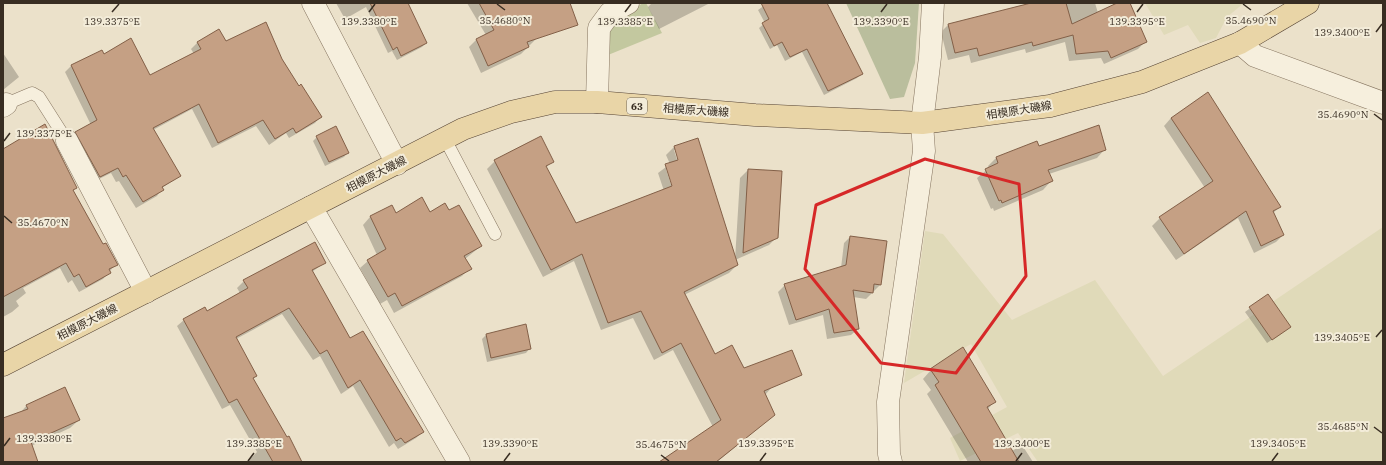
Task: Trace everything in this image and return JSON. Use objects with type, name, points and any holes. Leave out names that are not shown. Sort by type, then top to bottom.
[{"type":"main road","name":"相模原大磯線","points":[[3,365],[463,130],[511,112],[555,102],[597,102],[755,115],[922,123],[1058,104],[1142,82],[1240,42],[1308,3]]},
{"type":"street","points":[[313,3],[397,164]]},
{"type":"street","points":[[597,102],[599,28],[610,13],[628,3]]},
{"type":"street","points":[[891,462],[889,454],[888,402],[923,158],[922,123],[930,57],[933,3]]},
{"type":"street","points":[[1240,42],[1255,56],[1383,103]]},
{"type":"street","points":[[67,141],[146,292]]},
{"type":"street","points":[[311,207],[459,462]]},
{"type":"lane","points":[[5,105],[32,93],[38,97],[67,141]]},
{"type":"lane","points":[[445,139],[495,234]]},
{"type":"highlighted area","points":[[925,159],[1019,184],[1026,276],[956,373],[881,363],[805,269],[816,205]]},
{"type":"shaded area","points":[[1145,3],[1244,3],[1227,17],[1216,38],[1200,43],[1188,25],[1164,35]]},
{"type":"shaded area","points":[[1383,227],[1383,462],[1038,462],[1018,433],[960,461],[950,438],[1007,407],[971,344],[904,383],[925,231],[943,234],[1012,320],[1095,280],[1163,376]]},
{"type":"green space","points":[[643,3],[646,3],[662,33],[608,55],[607,31],[612,23]]},
{"type":"green space","points":[[846,3],[919,3],[915,63],[904,97],[890,99]]},
{"type":"building","points":[[370,3],[408,3],[427,43],[401,56],[397,47],[393,50]]},
{"type":"building","points":[[479,3],[570,3],[578,25],[527,42],[529,47],[488,66],[476,39],[494,30]]},
{"type":"building","points":[[761,3],[827,3],[863,74],[828,91],[807,49],[790,57],[782,42],[774,46],[762,23],[769,19]]},
{"type":"building","points":[[1031,3],[1066,3],[1072,24],[1117,3],[1130,3],[1147,42],[1111,58],[1108,51],[1076,54],[1073,35],[1033,46],[1032,42],[979,56],[977,48],[955,53],[948,24]]},
{"type":"building","points":[[266,22],[282,59],[299,86],[301,84],[322,117],[296,133],[293,128],[275,139],[263,120],[218,143],[199,104],[153,128],[181,176],[162,187],[164,190],[143,202],[126,175],[123,177],[118,168],[100,177],[75,132],[97,120],[71,65],[102,50],[104,54],[131,38],[150,75],[201,49],[197,42],[219,29],[226,41]]},
{"type":"building","points":[[1208,92],[1281,207],[1273,211],[1284,235],[1261,246],[1246,211],[1184,254],[1159,217],[1213,181],[1171,118]]},
{"type":"building","points":[[45,124],[77,188],[73,190],[103,244],[106,243],[118,265],[109,269],[111,273],[86,287],[79,274],[74,277],[66,263],[3,297],[3,149]]},
{"type":"building","points":[[1099,125],[1106,150],[1048,170],[1053,181],[1002,203],[1001,200],[999,201],[985,169],[998,163],[996,157],[1037,141],[1039,146]]},
{"type":"building","points":[[336,126],[349,153],[329,162],[316,136]]},
{"type":"building","points":[[541,136],[554,162],[546,166],[576,223],[672,186],[665,164],[678,160],[674,146],[698,138],[738,265],[684,292],[715,354],[732,345],[744,368],[792,350],[802,375],[764,391],[775,415],[716,462],[659,462],[721,420],[681,343],[662,353],[641,311],[608,323],[582,254],[551,270],[494,160]]},
{"type":"building","points":[[748,169],[782,171],[778,238],[743,253]]},
{"type":"building","points":[[422,197],[430,212],[445,203],[449,210],[459,205],[482,246],[464,256],[472,269],[402,306],[395,293],[388,297],[367,260],[386,249],[370,216],[392,205],[396,213]]},
{"type":"building","points":[[850,236],[887,241],[881,285],[874,284],[873,293],[853,290],[859,329],[834,333],[829,309],[796,320],[784,284],[846,265]]},
{"type":"building","points":[[315,242],[326,263],[312,270],[350,338],[363,331],[424,432],[405,443],[401,438],[396,441],[360,380],[348,388],[327,350],[320,354],[289,308],[236,337],[257,376],[253,378],[287,437],[289,436],[302,462],[273,462],[237,399],[229,403],[183,319],[205,307],[207,311],[248,288],[243,280]]},
{"type":"building","points":[[1268,294],[1291,327],[1272,340],[1249,307]]},
{"type":"building","points":[[526,324],[531,349],[491,358],[486,334]]},
{"type":"building","points":[[963,347],[996,402],[987,407],[1019,462],[981,462],[935,385],[939,382],[930,369]]},
{"type":"building","points":[[65,387],[80,420],[31,442],[38,462],[3,462],[3,418],[28,409],[26,405]]}]
